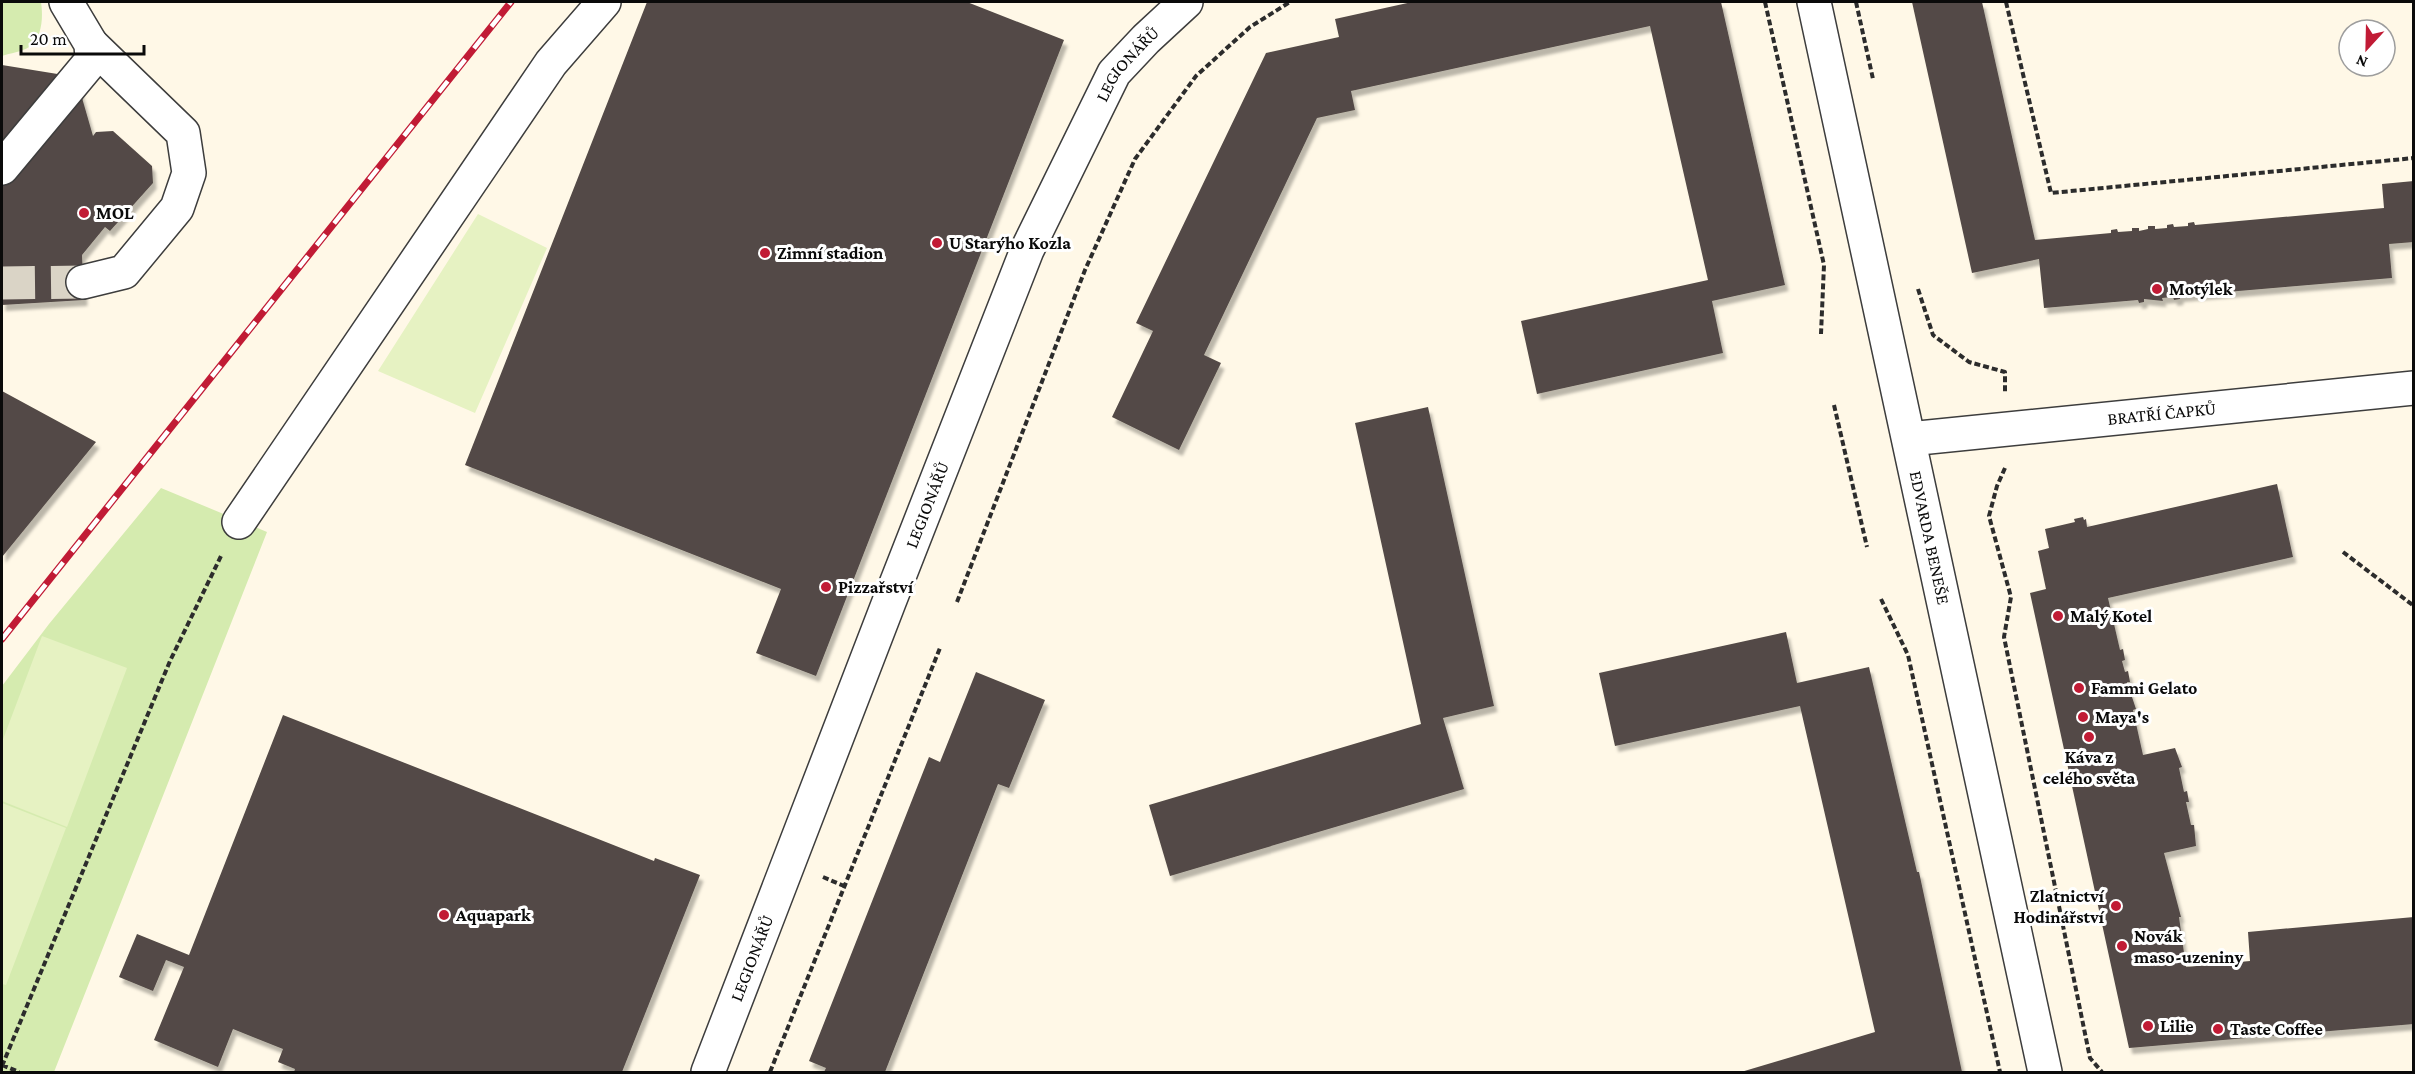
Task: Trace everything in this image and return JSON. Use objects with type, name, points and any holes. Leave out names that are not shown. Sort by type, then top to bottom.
[{"type":"street","points":[[66,2],[91,44],[183,133],[189,173],[177,208],[124,272],[83,282]]},
{"type":"street","points":[[239,522],[551,63],[604,2]]},
{"type":"street","name":"LEGIONÁŘŮ","points":[[708,1072],[1027,250],[1114,73],[1186,2]]},
{"type":"street","name":"EDVARDA BENEŠE","points":[[1814,2],[2045,1072]]},
{"type":"street","points":[[2,168],[92,60],[91,44]]},
{"type":"street","name":"BRATŘÍ ČAPKŮ","points":[[1909,439],[2414,388]]},
{"type":"path","points":[[957,602],[1084,270],[1135,159],[1196,76],[1250,27],[1290,2]]},
{"type":"path","points":[[1765,2],[1824,265],[1821,334]]},
{"type":"path","points":[[1856,2],[1873,81]]},
{"type":"path","points":[[2006,2],[2051,193],[2414,158]]},
{"type":"path","points":[[1916,285],[1933,335],[1969,362],[2005,372],[2007,463],[1997,486],[1989,516],[2011,597],[2004,637],[2090,1058],[2102,1072]]},
{"type":"path","points":[[1834,405],[1867,547]]},
{"type":"path","points":[[19,1072],[2,1065],[170,661],[197,602],[239,522]]},
{"type":"path","points":[[2343,552],[2414,606]]},
{"type":"path","points":[[1881,599],[1908,655],[2000,1072]]},
{"type":"path","points":[[770,1072],[940,648]]},
{"type":"path","points":[[819,876],[844,886]]},
{"type":"green space","points":[[2,2],[41,2],[42,14],[41,26],[34,43],[23,50],[2,56]]},
{"type":"green space","points":[[478,214],[547,248],[475,413],[378,371]]},
{"type":"green space","points":[[161,488],[267,532],[54,1072],[2,1072],[2,686],[49,624]]},
{"type":"green space","points":[[42,636],[127,668],[67,827],[2,801],[2,742]]},
{"type":"green space","points":[[2,803],[66,828],[6,985],[2,984]]},
{"type":"building","name":"Zimní stadion","points":[[647,2],[967,2],[1064,40],[816,676],[756,653],[781,589],[465,465]]},
{"type":"building","points":[[1412,2],[1721,2],[1785,285],[1712,301],[1723,353],[1537,394],[1521,321],[1708,280],[1650,26],[1351,91],[1355,110],[1317,118],[1204,355],[1221,363],[1179,450],[1112,417],[1153,331],[1136,323],[1266,53],[1339,37],[1335,19]]},
{"type":"building","points":[[1912,2],[1982,2],[2035,240],[2111,233],[2111,230],[2117,229],[2118,232],[2139,228],[2139,231],[2148,229],[2148,226],[2155,226],[2155,229],[2167,228],[2167,225],[2173,224],[2174,227],[2188,226],[2188,223],[2194,222],[2195,225],[2384,208],[2382,184],[2414,181],[2414,242],[2389,244],[2392,278],[2180,296],[2180,299],[2174,300],[2173,297],[2162,298],[2163,301],[2144,299],[2144,302],[2139,303],[2138,300],[2044,308],[2039,259],[1972,273]]},
{"type":"building","points":[[2,65],[76,77],[93,136],[96,132],[113,131],[152,166],[153,183],[110,231],[105,227],[82,255],[84,300],[2,305]]},
{"type":"building","points":[[2,391],[96,442],[2,557]]},
{"type":"building","points":[[1428,407],[1494,706],[1443,718],[1464,789],[1170,876],[1149,805],[1421,724],[1355,423]]},
{"type":"building","points":[[2277,484],[2293,557],[2108,598],[2120,650],[2123,649],[2125,660],[2122,661],[2125,672],[2128,671],[2130,682],[2127,682],[2136,709],[2133,710],[2143,755],[2175,748],[2182,767],[2179,768],[2184,792],[2187,791],[2189,802],[2186,802],[2191,825],[2194,825],[2196,846],[2164,853],[2181,917],[2179,917],[2186,967],[2250,961],[2248,932],[2414,917],[2414,1024],[2129,1048],[2030,593],[2046,589],[2038,551],[2049,548],[2045,529],[2075,522],[2074,519],[2083,517],[2084,520],[2086,519],[2087,527]]},
{"type":"building","points":[[1786,632],[1797,683],[1869,667],[1917,872],[1919,872],[1962,1072],[1741,1072],[1875,1032],[1800,706],[1615,746],[1599,673]]},
{"type":"building","points":[[976,672],[1045,700],[1009,788],[998,784],[885,1072],[824,1072],[826,1068],[809,1061],[929,757],[940,762]]},
{"type":"building","name":"Aquapark","points":[[283,715],[654,861],[655,858],[700,875],[622,1072],[294,1072],[295,1069],[278,1062],[283,1049],[233,1029],[218,1067],[154,1040],[184,967],[166,960],[153,991],[119,977],[137,934],[189,955]]},
{"type":"tunnel","points":[[2,283],[83,282]]},
{"type":"railway","points":[[2,639],[511,2]]},
{"type":"place","name":"MOL","points":[[84,213]]},
{"type":"place","name":"U Starýho Kozla","points":[[937,243]]},
{"type":"place","name":"Zimní stadion","points":[[765,253]]},
{"type":"place","name":"Motýlek","points":[[2157,289]]},
{"type":"place","name":"Pizzařství","points":[[826,587]]},
{"type":"place","name":"Malý Kotel","points":[[2058,616]]},
{"type":"place","name":"Fammi Gelato","points":[[2079,688]]},
{"type":"place","name":"Maya's","points":[[2083,717]]},
{"type":"place","name":"Káva z celého světa","points":[[2089,737]]},
{"type":"place","name":"Zlatnictví Hodinářství","points":[[2116,906]]},
{"type":"place","name":"Aquapark","points":[[444,915]]},
{"type":"place","name":"Novák maso-uzeniny","points":[[2122,946]]},
{"type":"place","name":"Lilie","points":[[2148,1026]]},
{"type":"place","name":"Taste Coffee","points":[[2218,1029]]}]
